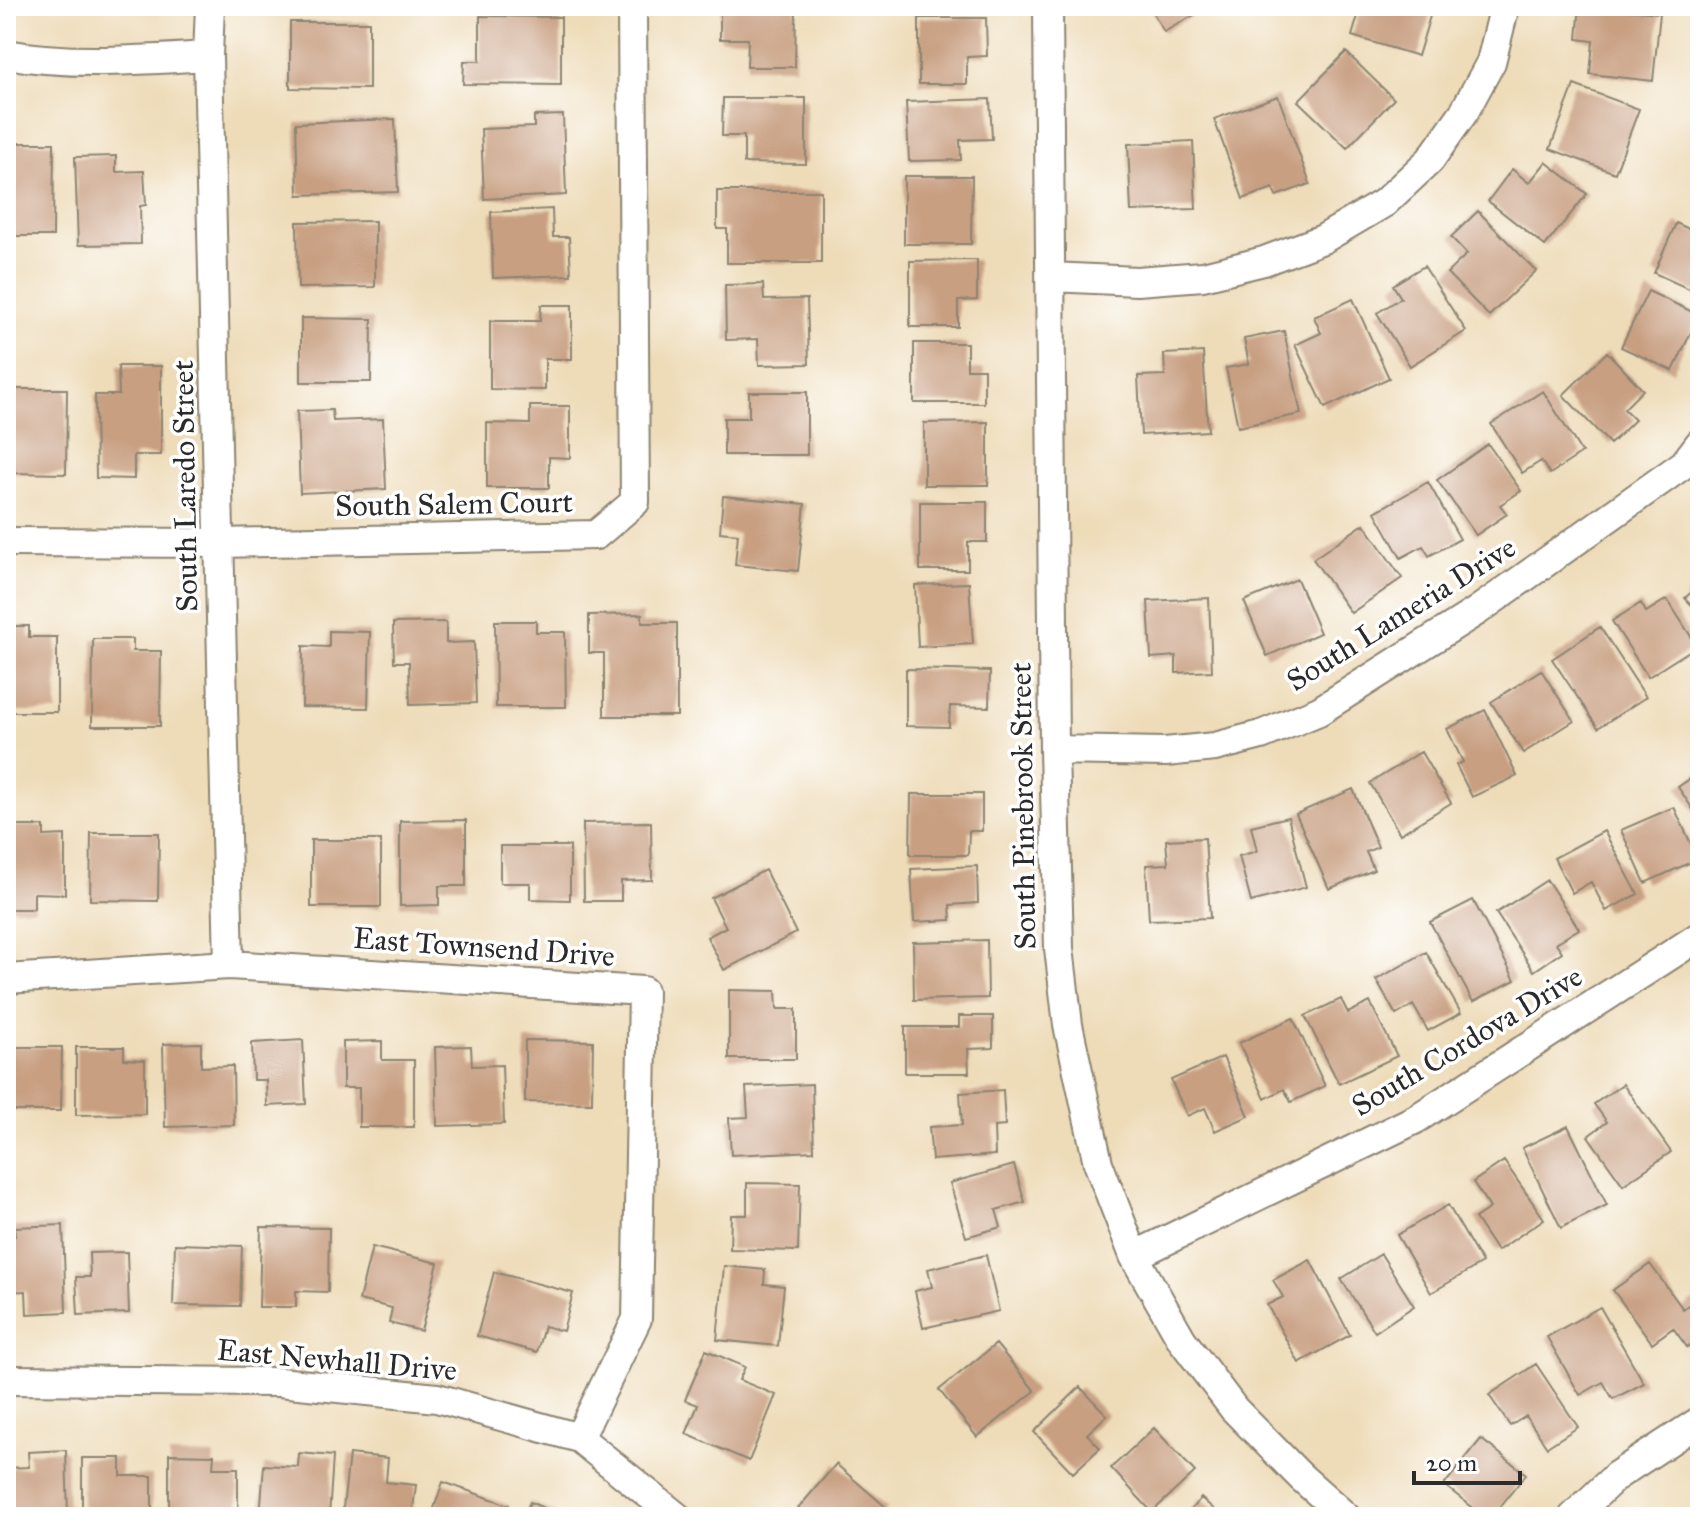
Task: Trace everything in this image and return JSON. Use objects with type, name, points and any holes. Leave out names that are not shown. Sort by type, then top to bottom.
[{"type":"street","name":"South Laredo Street","points":[[210,6],[208,56],[229,965]]},
{"type":"street","name":"South Salem Court","points":[[6,542],[220,543],[596,535],[635,502],[632,6]]},
{"type":"street","name":"South Pinebrook Street","points":[[1048,6],[1054,750],[1059,948],[1068,1025],[1098,1163],[1134,1256],[1182,1340],[1234,1409],[1301,1477],[1346,1517]]},
{"type":"street","points":[[1051,277],[1137,281],[1203,276],[1264,261],[1323,239],[1384,203],[1430,160],[1464,112],[1491,62],[1505,6]]},
{"type":"street","points":[[6,54],[35,59],[105,62],[208,56]]},
{"type":"street","name":"South Lameria Drive","points":[[1054,750],[1165,752],[1215,747],[1261,735],[1319,711],[1477,611],[1684,464],[1700,443]]},
{"type":"street","name":"South Cordova Drive","points":[[1134,1256],[1416,1119],[1700,936]]},
{"type":"street","name":"East Townsend Drive","points":[[6,979],[229,965],[643,991],[637,1319],[579,1438]]},
{"type":"street","name":"East Newhall Drive","points":[[6,1380],[279,1382],[437,1398],[579,1438],[677,1517]]},
{"type":"street","points":[[1573,1517],[1616,1476],[1700,1421]]},
{"type":"building","points":[[720,6],[796,6],[795,67],[747,67],[748,39],[720,39]]},
{"type":"building","points":[[1149,6],[1210,6],[1164,32]]},
{"type":"building","points":[[1361,6],[1433,6],[1418,56],[1352,36]]},
{"type":"building","points":[[1580,6],[1660,13],[1653,81],[1590,74],[1593,41],[1577,39]]},
{"type":"building","points":[[480,16],[561,17],[561,85],[463,84],[464,61],[480,61]]},
{"type":"building","points":[[919,18],[986,18],[987,56],[967,57],[967,84],[919,84]]},
{"type":"building","points":[[290,22],[369,22],[369,89],[290,88]]},
{"type":"building","points":[[1346,52],[1394,99],[1347,148],[1298,101]]},
{"type":"building","points":[[1574,85],[1639,109],[1615,173],[1550,149]]},
{"type":"building","points":[[1278,96],[1310,184],[1276,196],[1273,188],[1243,199],[1214,119]]},
{"type":"building","points":[[723,98],[806,98],[806,164],[744,163],[744,136],[722,136]]},
{"type":"building","points":[[990,99],[992,139],[960,140],[961,160],[909,161],[906,102]]},
{"type":"building","points":[[563,115],[566,195],[484,199],[481,129],[534,127],[534,116]]},
{"type":"building","points":[[395,119],[398,192],[298,195],[296,123]]},
{"type":"building","points":[[1193,141],[1196,209],[1131,211],[1128,144]]},
{"type":"building","points":[[6,143],[54,143],[53,236],[6,236]]},
{"type":"building","points":[[116,156],[116,172],[144,171],[146,205],[140,206],[141,244],[78,245],[75,157]]},
{"type":"building","points":[[1546,162],[1587,194],[1545,246],[1488,201],[1512,169],[1529,183]]},
{"type":"building","points":[[904,176],[972,176],[971,244],[904,244]]},
{"type":"building","points":[[717,191],[821,191],[821,263],[727,263],[727,229],[717,229]]},
{"type":"building","points":[[552,209],[553,237],[569,237],[571,275],[493,278],[491,212]]},
{"type":"building","points":[[1478,211],[1536,271],[1489,316],[1447,273],[1467,254],[1451,237]]},
{"type":"building","points":[[375,221],[375,287],[298,288],[297,222]]},
{"type":"building","points":[[1676,223],[1700,234],[1700,294],[1654,273]]},
{"type":"building","points":[[977,260],[977,300],[958,301],[958,327],[910,327],[910,261]]},
{"type":"building","points":[[1424,266],[1466,331],[1410,366],[1377,313],[1401,298],[1393,285]]},
{"type":"building","points":[[763,284],[764,300],[807,299],[809,364],[759,365],[758,339],[726,340],[725,285]]},
{"type":"building","points":[[1648,291],[1699,315],[1673,371],[1621,347]]},
{"type":"building","points":[[1353,299],[1389,378],[1325,408],[1295,345],[1321,333],[1314,317]]},
{"type":"building","points":[[541,305],[572,305],[572,359],[545,359],[545,390],[490,389],[490,321],[540,321]]},
{"type":"building","points":[[301,318],[372,319],[371,382],[301,382]]},
{"type":"building","points":[[1284,331],[1301,414],[1238,427],[1226,368],[1249,364],[1244,339]]},
{"type":"building","points":[[914,343],[967,343],[967,369],[984,369],[984,403],[914,403]]},
{"type":"building","points":[[1203,352],[1208,431],[1141,435],[1138,376],[1165,375],[1164,354]]},
{"type":"building","points":[[1607,352],[1643,390],[1624,409],[1635,420],[1610,444],[1563,395]]},
{"type":"building","points":[[118,366],[161,366],[161,455],[134,455],[134,479],[96,478],[95,395],[119,395]]},
{"type":"building","points":[[6,389],[67,389],[66,474],[10,473],[11,445],[6,444]]},
{"type":"building","points":[[1543,391],[1582,453],[1550,474],[1541,461],[1522,473],[1491,424]]},
{"type":"building","points":[[749,392],[807,392],[807,455],[724,455],[724,418],[749,418]]},
{"type":"building","points":[[530,406],[570,406],[570,458],[549,457],[549,488],[487,488],[487,423],[530,424]]},
{"type":"building","points":[[332,410],[333,421],[383,419],[386,489],[300,493],[297,411]]},
{"type":"building","points":[[988,422],[988,485],[924,485],[924,423]]},
{"type":"building","points":[[1488,444],[1521,491],[1500,505],[1507,514],[1476,535],[1437,480]]},
{"type":"building","points":[[1428,482],[1460,539],[1429,556],[1423,546],[1401,558],[1375,512]]},
{"type":"building","points":[[723,496],[805,504],[798,571],[735,565],[738,534],[720,532]]},
{"type":"building","points":[[920,502],[987,502],[987,542],[968,542],[968,570],[920,570]]},
{"type":"building","points":[[1364,524],[1402,578],[1351,613],[1313,559]]},
{"type":"building","points":[[1297,579],[1320,633],[1267,656],[1244,601]]},
{"type":"building","points":[[969,583],[973,644],[918,647],[915,585]]},
{"type":"building","points":[[1700,584],[1700,614],[1685,598]]},
{"type":"building","points":[[1209,598],[1212,671],[1176,673],[1176,656],[1151,658],[1148,601]]},
{"type":"building","points":[[1667,599],[1697,646],[1648,677],[1612,621],[1641,603],[1646,612]]},
{"type":"building","points":[[642,614],[642,623],[677,623],[677,716],[604,716],[604,653],[589,653],[589,615]]},
{"type":"building","points":[[495,621],[536,621],[536,632],[565,632],[566,707],[496,707]]},
{"type":"building","points":[[446,622],[446,643],[474,642],[476,703],[410,705],[409,662],[394,662],[393,623]]},
{"type":"building","points":[[6,626],[29,626],[29,637],[57,637],[57,712],[6,712]]},
{"type":"building","points":[[1600,627],[1646,697],[1598,728],[1552,659]]},
{"type":"building","points":[[329,631],[370,632],[368,708],[302,707],[303,646],[329,647]]},
{"type":"building","points":[[93,639],[133,639],[133,651],[161,651],[160,726],[92,726]]},
{"type":"building","points":[[906,669],[990,671],[989,707],[950,706],[949,727],[906,726]]},
{"type":"building","points":[[1541,670],[1574,721],[1523,753],[1491,702]]},
{"type":"building","points":[[1485,710],[1517,776],[1472,797],[1456,765],[1463,762],[1447,729]]},
{"type":"building","points":[[1421,752],[1451,803],[1400,834],[1370,783]]},
{"type":"building","points":[[1700,772],[1700,820],[1678,787]]},
{"type":"building","points":[[1353,789],[1378,847],[1366,852],[1374,870],[1329,889],[1296,814]]},
{"type":"building","points":[[911,794],[982,794],[982,831],[969,831],[968,855],[910,855]]},
{"type":"building","points":[[1674,807],[1698,859],[1645,883],[1621,830]]},
{"type":"building","points":[[1288,817],[1306,887],[1251,902],[1239,856],[1257,851],[1251,826]]},
{"type":"building","points":[[466,820],[466,886],[439,886],[439,905],[400,906],[400,821]]},
{"type":"building","points":[[651,822],[652,880],[621,881],[621,901],[584,901],[583,823]]},
{"type":"building","points":[[6,826],[44,826],[44,836],[65,835],[65,894],[34,893],[34,909],[6,909]]},
{"type":"building","points":[[1604,831],[1638,894],[1606,911],[1591,882],[1572,893],[1554,858]]},
{"type":"building","points":[[91,833],[159,833],[158,901],[90,900]]},
{"type":"building","points":[[1205,838],[1210,918],[1149,920],[1146,865],[1168,864],[1166,840]]},
{"type":"building","points":[[311,840],[381,840],[381,907],[311,907]]},
{"type":"building","points":[[500,846],[570,846],[570,900],[530,899],[530,883],[500,883]]},
{"type":"building","points":[[977,866],[978,903],[950,905],[951,920],[914,922],[911,869]]},
{"type":"building","points":[[765,870],[796,933],[724,970],[707,937],[726,927],[711,898]]},
{"type":"building","points":[[1547,880],[1579,929],[1556,943],[1562,952],[1534,971],[1496,913]]},
{"type":"building","points":[[1473,900],[1515,980],[1473,1002],[1430,922]]},
{"type":"building","points":[[987,940],[988,998],[914,1000],[913,942]]},
{"type":"building","points":[[1426,952],[1461,1013],[1428,1031],[1413,1005],[1396,1015],[1376,980]]},
{"type":"building","points":[[729,990],[776,991],[777,1009],[796,1009],[796,1059],[729,1059]]},
{"type":"building","points":[[1341,999],[1348,1013],[1370,1002],[1397,1056],[1339,1084],[1305,1016]]},
{"type":"building","points":[[959,1016],[993,1016],[993,1048],[968,1049],[969,1073],[905,1073],[905,1027],[959,1027]]},
{"type":"building","points":[[1293,1018],[1325,1086],[1291,1102],[1284,1089],[1265,1099],[1239,1043]]},
{"type":"building","points":[[303,1040],[306,1104],[267,1106],[266,1080],[253,1080],[252,1043]]},
{"type":"building","points":[[525,1040],[593,1041],[592,1103],[525,1102]]},
{"type":"building","points":[[382,1041],[382,1060],[414,1060],[414,1127],[359,1127],[359,1088],[343,1088],[343,1042]]},
{"type":"building","points":[[201,1043],[201,1067],[233,1066],[234,1125],[165,1127],[163,1044]]},
{"type":"building","points":[[471,1046],[472,1066],[502,1065],[504,1124],[437,1126],[435,1047]]},
{"type":"building","points":[[6,1047],[62,1047],[61,1111],[6,1111]]},
{"type":"building","points":[[76,1047],[124,1047],[124,1059],[145,1060],[145,1114],[76,1115]]},
{"type":"building","points":[[1223,1057],[1249,1116],[1215,1131],[1205,1108],[1187,1116],[1171,1080]]},
{"type":"building","points":[[812,1084],[814,1151],[731,1155],[729,1118],[748,1117],[746,1087]]},
{"type":"building","points":[[1623,1084],[1671,1152],[1623,1185],[1588,1136],[1607,1122],[1594,1104]]},
{"type":"building","points":[[1003,1090],[1005,1126],[994,1127],[995,1155],[932,1160],[929,1127],[962,1125],[960,1093]]},
{"type":"building","points":[[1568,1126],[1607,1205],[1561,1228],[1522,1148]]},
{"type":"building","points":[[1504,1161],[1544,1219],[1497,1251],[1475,1218],[1490,1208],[1473,1182]]},
{"type":"building","points":[[1014,1165],[1025,1202],[996,1210],[1001,1227],[966,1237],[950,1183]]},
{"type":"building","points":[[747,1183],[800,1184],[798,1251],[730,1249],[731,1215],[747,1215]]},
{"type":"building","points":[[1448,1205],[1482,1263],[1431,1293],[1397,1235]]},
{"type":"building","points":[[63,1225],[66,1312],[27,1314],[26,1291],[6,1292],[6,1236],[15,1236],[14,1227]]},
{"type":"building","points":[[261,1227],[329,1228],[328,1292],[296,1291],[296,1307],[259,1307]]},
{"type":"building","points":[[175,1244],[242,1246],[240,1306],[173,1305]]},
{"type":"building","points":[[372,1247],[438,1263],[421,1331],[389,1323],[392,1308],[359,1300]]},
{"type":"building","points":[[127,1252],[129,1313],[78,1315],[76,1277],[90,1277],[89,1253]]},
{"type":"building","points":[[1381,1254],[1414,1306],[1375,1332],[1341,1279]]},
{"type":"building","points":[[986,1255],[999,1311],[923,1328],[915,1291],[932,1287],[928,1269]]},
{"type":"building","points":[[1310,1260],[1350,1335],[1299,1363],[1267,1305],[1283,1297],[1273,1280]]},
{"type":"building","points":[[1650,1264],[1683,1309],[1695,1300],[1700,1307],[1700,1337],[1687,1347],[1673,1328],[1652,1343],[1613,1290]]},
{"type":"building","points":[[724,1266],[765,1270],[764,1284],[784,1286],[778,1346],[717,1340]]},
{"type":"building","points":[[494,1272],[573,1293],[563,1331],[544,1326],[537,1352],[477,1336]]},
{"type":"building","points":[[1600,1307],[1644,1383],[1613,1399],[1603,1382],[1580,1395],[1547,1337]]},
{"type":"building","points":[[996,1344],[1035,1391],[977,1437],[939,1390]]},
{"type":"building","points":[[706,1350],[745,1367],[739,1380],[776,1395],[749,1461],[686,1434],[698,1405],[685,1400]]},
{"type":"building","points":[[1536,1364],[1578,1427],[1547,1447],[1526,1416],[1510,1426],[1489,1395]]},
{"type":"building","points":[[1080,1387],[1107,1415],[1087,1434],[1100,1448],[1073,1473],[1034,1432]]},
{"type":"building","points":[[1154,1428],[1195,1472],[1152,1512],[1111,1468]]},
{"type":"building","points":[[1481,1439],[1526,1474],[1492,1517],[1485,1517],[1444,1485]]},
{"type":"building","points":[[66,1450],[68,1516],[6,1517],[6,1468],[29,1467],[28,1452]]},
{"type":"building","points":[[299,1453],[333,1456],[329,1517],[260,1517],[264,1465],[298,1467]]},
{"type":"building","points":[[169,1454],[214,1455],[213,1468],[238,1468],[238,1517],[169,1517]]},
{"type":"building","points":[[349,1454],[388,1458],[386,1482],[416,1485],[412,1517],[342,1517]]},
{"type":"building","points":[[82,1458],[121,1458],[121,1476],[152,1476],[152,1517],[82,1517]]},
{"type":"building","points":[[836,1464],[887,1508],[879,1517],[799,1517],[794,1513]]},
{"type":"building","points":[[443,1482],[509,1505],[504,1517],[431,1517]]},
{"type":"building","points":[[1201,1498],[1223,1517],[1184,1517]]},
{"type":"building","points":[[530,1502],[564,1517],[523,1517]]}]
